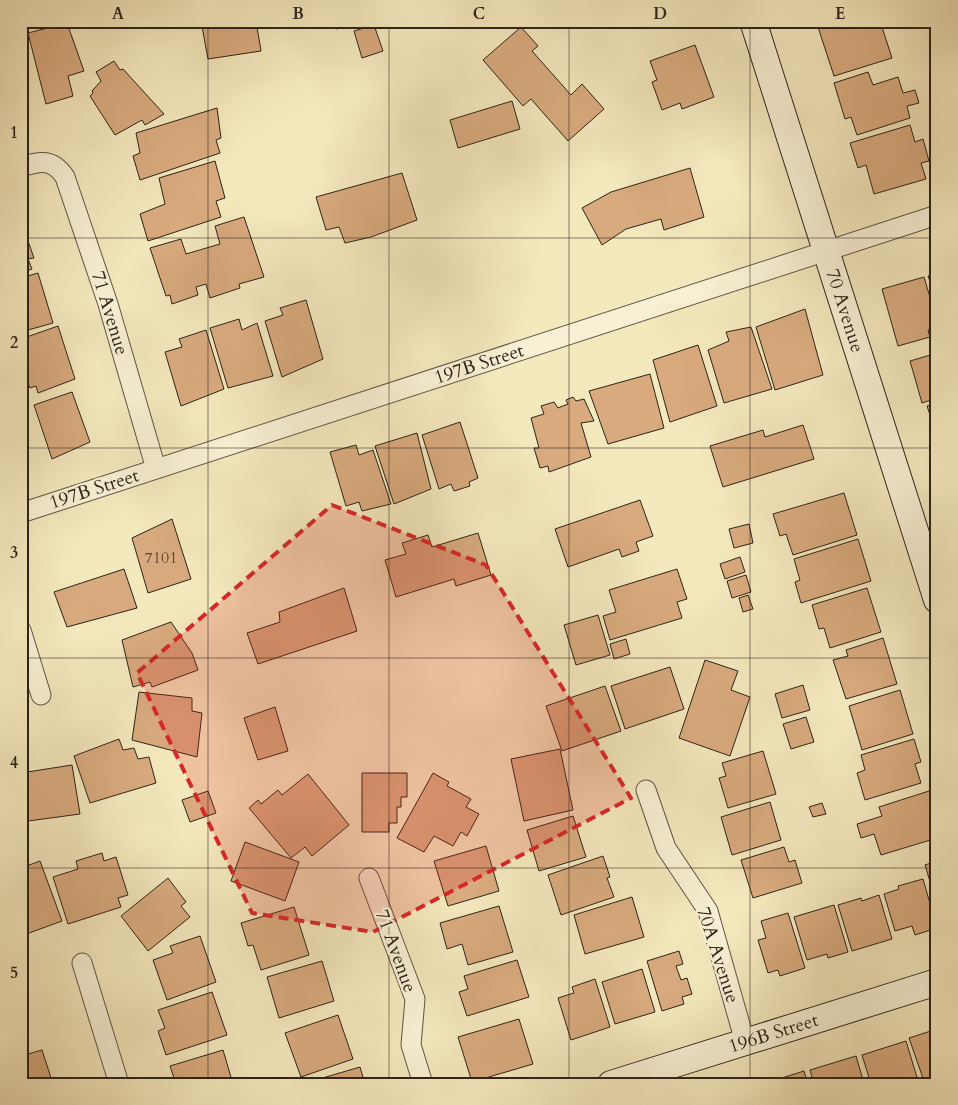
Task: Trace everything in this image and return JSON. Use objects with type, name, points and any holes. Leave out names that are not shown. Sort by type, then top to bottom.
[{"type":"street","name":"70 Avenue","points":[[753,21],[937,600]]},
{"type":"street","name":"71 Avenue","points":[[21,167],[41,162],[51,164],[58,167],[65,177],[108,304],[156,469]]},
{"type":"street","name":"197B Street","points":[[21,513],[937,215]]},
{"type":"street","points":[[21,630],[41,695]]},
{"type":"street","name":"70A Avenue","points":[[646,790],[666,848],[708,912],[745,1042]]},
{"type":"street","name":"71 Avenue","points":[[370,878],[414,999],[411,1045],[423,1084]]},
{"type":"street","points":[[82,963],[119,1084]]},
{"type":"street","name":"196B Street","points":[[611,1084],[937,982]]},
{"type":"highlighted area","points":[[332,505],[486,565],[631,798],[373,932],[252,913],[137,673]]},
{"type":"building","points":[[201,21],[256,21],[261,51],[208,59]]},
{"type":"building","points":[[320,21],[366,21],[336,29],[334,24],[322,28]]},
{"type":"building","points":[[816,21],[880,21],[892,58],[834,76]]},
{"type":"building","points":[[67,23],[84,71],[68,76],[73,96],[46,104],[28,33]]},
{"type":"building","points":[[374,25],[383,51],[362,58],[354,31]]},
{"type":"building","points":[[521,27],[538,46],[532,51],[571,95],[582,84],[604,109],[568,141],[531,99],[523,106],[483,60]]},
{"type":"building","points":[[695,45],[714,97],[682,109],[680,103],[662,110],[652,82],[657,80],[650,61]]},
{"type":"building","points":[[114,61],[120,70],[123,69],[164,114],[145,125],[142,120],[115,135],[90,96],[101,81],[96,72]]},
{"type":"building","points":[[868,72],[873,85],[898,77],[903,93],[915,90],[919,103],[907,106],[910,118],[857,135],[851,117],[845,119],[834,83]]},
{"type":"building","points":[[512,101],[520,129],[458,148],[450,120]]},
{"type":"building","points":[[217,108],[221,138],[216,140],[220,153],[140,180],[133,156],[140,153],[136,133]]},
{"type":"building","points":[[910,125],[915,142],[923,139],[929,161],[921,163],[926,179],[874,194],[866,165],[858,168],[850,143]]},
{"type":"building","points":[[215,161],[225,198],[216,201],[221,217],[148,241],[140,214],[165,204],[159,178]]},
{"type":"building","points":[[690,168],[704,217],[664,230],[661,219],[626,229],[602,245],[582,208],[611,192]]},
{"type":"building","points":[[402,173],[417,220],[371,237],[345,243],[339,227],[326,230],[316,197]]},
{"type":"building","points":[[244,217],[264,277],[239,284],[240,288],[210,298],[206,284],[196,287],[198,295],[172,304],[170,295],[166,296],[150,248],[181,239],[186,254],[220,244],[215,226]]},
{"type":"building","points":[[21,221],[34,258],[28,259],[32,269],[21,273]]},
{"type":"building","points":[[937,272],[937,302],[928,276]]},
{"type":"building","points":[[38,273],[53,323],[21,332],[21,278]]},
{"type":"building","points":[[924,277],[937,321],[937,328],[928,330],[930,337],[898,346],[882,289]]},
{"type":"building","points":[[306,300],[323,359],[282,377],[265,321],[283,315],[280,308]]},
{"type":"building","points":[[805,309],[823,375],[775,390],[756,327]]},
{"type":"building","points":[[239,319],[242,330],[257,323],[273,376],[228,388],[210,328]]},
{"type":"building","points":[[58,326],[75,379],[38,393],[36,386],[30,388],[28,383],[24,383],[21,373],[21,339]]},
{"type":"building","points":[[751,327],[772,389],[724,403],[708,350],[729,341],[726,332]]},
{"type":"building","points":[[206,330],[224,389],[181,406],[165,352],[182,347],[179,339]]},
{"type":"building","points":[[698,345],[717,406],[670,422],[653,360]]},
{"type":"building","points":[[937,353],[937,398],[922,403],[910,361]]},
{"type":"building","points":[[650,374],[664,428],[608,444],[589,391]]},
{"type":"building","points":[[72,392],[90,442],[52,459],[34,405]]},
{"type":"building","points":[[573,397],[576,401],[584,399],[594,421],[581,423],[591,457],[549,472],[548,466],[540,468],[534,448],[539,448],[531,418],[544,414],[541,406],[554,402],[558,408],[568,404],[566,400]]},
{"type":"building","points":[[937,403],[937,436],[927,406]]},
{"type":"building","points":[[460,422],[478,478],[469,482],[470,486],[454,491],[451,484],[439,489],[422,435]]},
{"type":"building","points":[[803,425],[814,459],[723,487],[710,446],[763,430],[765,437]]},
{"type":"building","points":[[417,433],[431,489],[394,504],[375,446]]},
{"type":"building","points":[[356,445],[359,455],[373,450],[391,504],[362,511],[359,502],[346,506],[330,452]]},
{"type":"building","points":[[844,493],[857,535],[793,555],[786,534],[780,536],[773,514]]},
{"type":"building","points":[[640,500],[653,536],[636,542],[639,551],[622,557],[619,549],[568,567],[555,529]]},
{"type":"building","points":[[172,519],[191,579],[148,593],[132,538]]},
{"type":"building","points":[[749,524],[753,543],[734,548],[729,529]]},
{"type":"building","points":[[478,533],[491,575],[456,586],[454,579],[396,597],[385,560],[406,554],[402,543],[428,535],[432,547]]},
{"type":"building","points":[[858,539],[871,581],[801,603],[795,582],[800,580],[794,559]]},
{"type":"building","points":[[740,557],[745,572],[725,579],[720,564]]},
{"type":"building","points":[[124,569],[137,608],[67,627],[54,592]]},
{"type":"building","points":[[677,569],[687,599],[677,602],[682,618],[610,640],[603,616],[616,612],[609,590]]},
{"type":"building","points":[[746,575],[751,592],[732,598],[727,581]]},
{"type":"building","points":[[344,588],[357,631],[258,664],[247,633],[280,622],[279,612]]},
{"type":"building","points":[[867,588],[881,632],[830,648],[824,628],[819,629],[812,605]]},
{"type":"building","points":[[748,595],[753,609],[743,612],[739,598]]},
{"type":"building","points":[[598,615],[610,655],[576,665],[564,625]]},
{"type":"building","points":[[171,622],[192,653],[198,670],[152,687],[150,682],[133,687],[122,640]]},
{"type":"building","points":[[883,638],[897,684],[846,699],[833,660],[848,656],[846,650]]},
{"type":"building","points":[[626,639],[630,654],[614,659],[610,644]]},
{"type":"building","points":[[705,660],[738,671],[731,690],[750,697],[730,756],[679,738]]},
{"type":"building","points":[[670,667],[684,709],[625,729],[611,686]]},
{"type":"building","points":[[803,685],[810,710],[782,718],[775,694]]},
{"type":"building","points":[[605,686],[621,731],[562,751],[546,706]]},
{"type":"building","points":[[900,690],[913,734],[862,750],[849,706]]},
{"type":"building","points":[[139,692],[192,698],[192,711],[202,713],[197,757],[132,740]]},
{"type":"building","points":[[275,707],[288,751],[258,760],[244,718]]},
{"type":"building","points":[[806,717],[814,742],[791,749],[783,724]]},
{"type":"building","points":[[119,739],[123,750],[134,748],[138,759],[149,757],[156,783],[90,803],[74,756]]},
{"type":"building","points":[[914,739],[921,762],[915,764],[921,783],[865,800],[857,773],[865,770],[861,755]]},
{"type":"building","points":[[560,749],[573,810],[524,821],[511,759]]},
{"type":"building","points":[[763,751],[776,794],[728,808],[719,778],[726,776],[722,763]]},
{"type":"building","points":[[72,765],[80,814],[21,822],[21,773]]},
{"type":"building","points":[[362,773],[407,773],[407,797],[401,797],[401,807],[397,807],[397,823],[389,823],[389,832],[362,832]]},
{"type":"building","points":[[433,773],[449,782],[447,786],[471,799],[466,807],[479,814],[467,836],[461,832],[453,846],[434,836],[424,852],[397,838]]},
{"type":"building","points":[[308,774],[349,825],[312,856],[305,847],[291,858],[249,808],[258,800],[261,804],[278,790],[282,795]]},
{"type":"building","points":[[208,791],[216,813],[190,822],[182,800]]},
{"type":"building","points":[[929,791],[937,814],[937,838],[881,855],[874,834],[861,838],[857,824],[882,816],[879,807]]},
{"type":"building","points":[[770,802],[781,840],[732,855],[721,817]]},
{"type":"building","points":[[822,803],[826,814],[813,817],[809,807]]},
{"type":"building","points":[[573,816],[586,857],[539,871],[527,830]]},
{"type":"building","points":[[245,842],[299,862],[285,901],[231,881]]},
{"type":"building","points":[[486,846],[499,891],[448,906],[434,861]]},
{"type":"building","points":[[784,847],[789,862],[795,860],[802,883],[753,898],[741,860]]},
{"type":"building","points":[[102,853],[104,861],[116,857],[128,895],[118,898],[121,907],[68,924],[53,877],[78,869],[76,861]]},
{"type":"building","points":[[603,856],[610,877],[607,878],[614,897],[561,915],[548,875]]},
{"type":"building","points":[[40,861],[62,921],[21,936],[21,868]]},
{"type":"building","points":[[937,861],[937,905],[925,865]]},
{"type":"building","points":[[168,878],[186,902],[181,906],[190,917],[148,951],[121,916]]},
{"type":"building","points":[[923,879],[937,928],[915,935],[912,926],[895,931],[884,894],[899,889],[898,886]]},
{"type":"building","points":[[879,895],[892,939],[852,951],[838,905],[861,898],[862,901]]},
{"type":"building","points":[[632,897],[644,937],[585,954],[574,915]]},
{"type":"building","points":[[834,905],[848,952],[828,958],[827,954],[807,960],[794,917]]},
{"type":"building","points":[[499,906],[513,952],[468,965],[462,944],[447,949],[440,923]]},
{"type":"building","points":[[294,907],[309,955],[261,970],[253,945],[248,946],[241,923]]},
{"type":"building","points":[[788,913],[805,968],[780,976],[778,970],[768,973],[758,940],[766,938],[761,921]]},
{"type":"building","points":[[200,936],[216,982],[167,1000],[153,960],[173,953],[170,946]]},
{"type":"building","points":[[679,951],[683,964],[676,966],[681,980],[687,978],[692,994],[682,997],[684,1004],[662,1011],[647,961]]},
{"type":"building","points":[[517,960],[529,997],[467,1016],[459,992],[468,989],[464,976]]},
{"type":"building","points":[[322,961],[334,1001],[279,1018],[267,977]]},
{"type":"building","points":[[642,969],[655,1012],[615,1024],[602,982]]},
{"type":"building","points":[[595,979],[610,1027],[571,1040],[558,998],[574,993],[572,987]]},
{"type":"building","points":[[212,992],[227,1035],[166,1055],[158,1031],[165,1028],[158,1010]]},
{"type":"building","points":[[338,1015],[353,1059],[301,1077],[285,1033]]},
{"type":"building","points":[[519,1019],[533,1064],[472,1082],[458,1037]]},
{"type":"building","points":[[937,1029],[937,1084],[925,1084],[909,1038]]},
{"type":"building","points":[[906,1041],[919,1084],[871,1084],[862,1055]]},
{"type":"building","points":[[42,1050],[53,1084],[21,1084],[21,1056]]},
{"type":"building","points":[[223,1050],[233,1084],[176,1084],[170,1066]]},
{"type":"building","points":[[856,1056],[863,1080],[856,1082],[856,1084],[814,1084],[810,1070]]},
{"type":"building","points":[[360,1067],[365,1084],[309,1084],[309,1082]]},
{"type":"building","points":[[804,1071],[808,1084],[763,1084]]}]
